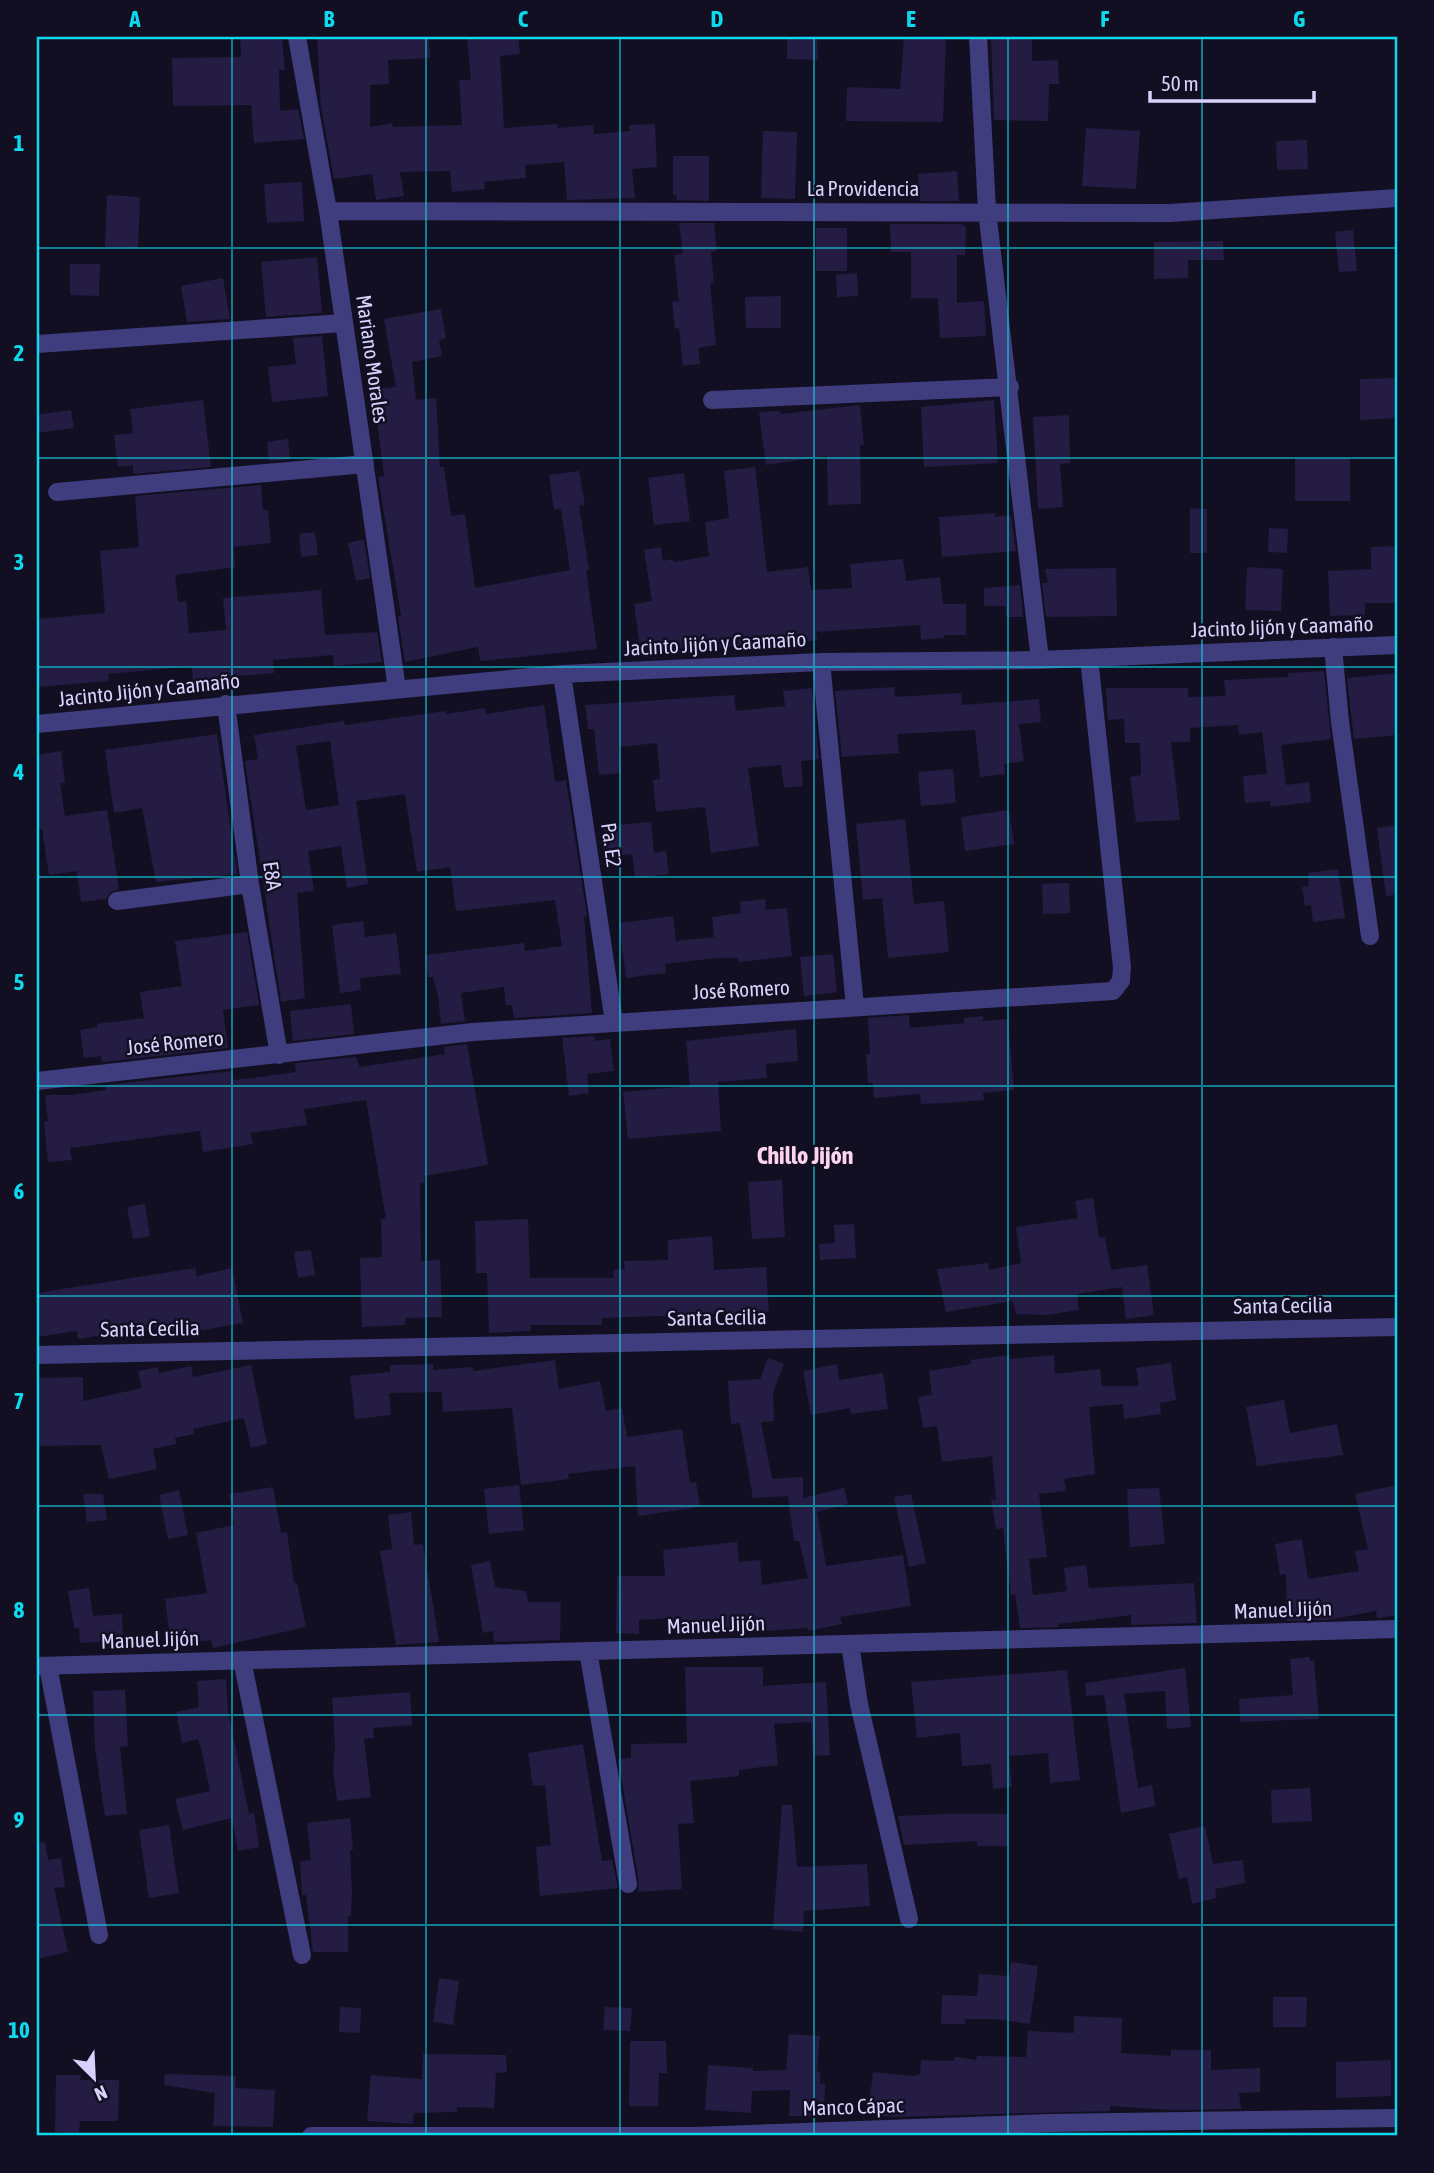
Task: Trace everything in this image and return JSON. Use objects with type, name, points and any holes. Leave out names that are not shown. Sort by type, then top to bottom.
[{"type":"street","name":"Mariano Morales","points":[[297,37],[328,211],[397,689]]},
{"type":"street","points":[[978,37],[987,211],[1010,387],[1040,660]]},
{"type":"street","name":"La Providencia","points":[[328,211],[1170,213],[1397,198]]},
{"type":"street","points":[[37,344],[344,323]]},
{"type":"street","points":[[712,400],[1010,387]]},
{"type":"street","points":[[57,492],[365,464]]},
{"type":"street","name":"Jacinto Jijón y Caamaño","points":[[37,724],[562,674],[821,662],[1040,660],[1397,645]]},
{"type":"street","points":[[1333,647],[1340,722],[1370,936]]},
{"type":"street","name":"José Romero","points":[[37,1081],[473,1032],[1113,991],[1121,981],[1122,967],[1089,657]]},
{"type":"street","points":[[821,662],[855,1006]]},
{"type":"street","name":"Pa. E2","points":[[562,674],[614,1022]]},
{"type":"street","name":"E8A","points":[[226,704],[250,884],[279,1055]]},
{"type":"street","points":[[117,901],[250,884]]},
{"type":"street","name":"Santa Cecilia","points":[[37,1354],[1397,1327]]},
{"type":"street","name":"Manuel Jijón","points":[[42,1666],[1397,1629]]},
{"type":"street","points":[[850,1644],[859,1704],[909,1919]]},
{"type":"street","points":[[589,1651],[628,1884]]},
{"type":"street","points":[[242,1660],[302,1955]]},
{"type":"street","points":[[42,1666],[99,1936]]},
{"type":"street","name":"Manco Cápac","points":[[311,2136],[694,2136],[1049,2130],[1397,2118]]},
{"type":"building","points":[[240,37],[282,37],[285,70],[279,70],[280,111],[298,109],[304,139],[254,143],[251,105],[173,106],[172,58],[241,57]]},
{"type":"building","points":[[317,37],[429,37],[430,58],[388,60],[389,84],[370,85],[370,127],[392,123],[393,127],[462,125],[459,80],[471,80],[467,37],[518,37],[520,54],[500,56],[504,128],[557,124],[558,128],[593,125],[594,134],[630,131],[629,125],[655,124],[657,167],[632,169],[635,198],[567,200],[564,162],[525,165],[526,178],[484,182],[485,189],[452,192],[450,171],[400,172],[404,196],[376,200],[372,174],[334,179],[321,107]]},
{"type":"building","points":[[787,37],[817,37],[818,60],[787,59]]},
{"type":"building","points":[[904,37],[946,37],[943,122],[846,121],[847,87],[900,89]]},
{"type":"building","points":[[991,37],[1032,37],[1032,61],[1058,60],[1059,84],[1049,84],[1048,121],[994,120]]},
{"type":"building","points":[[1086,128],[1140,131],[1136,189],[1082,186]]},
{"type":"building","points":[[763,131],[797,132],[795,199],[761,198]]},
{"type":"building","points":[[1307,140],[1308,169],[1277,170],[1276,141]]},
{"type":"building","points":[[673,156],[709,156],[709,201],[677,200],[676,195],[673,195]]},
{"type":"building","points":[[957,171],[959,201],[920,201],[918,174]]},
{"type":"building","points":[[302,182],[304,221],[267,223],[264,184]]},
{"type":"building","points":[[107,195],[140,197],[138,248],[105,247]]},
{"type":"building","points":[[679,223],[714,223],[717,251],[711,252],[714,283],[710,284],[716,345],[698,348],[700,364],[683,366],[679,328],[675,329],[672,302],[679,301],[674,255],[683,254]]},
{"type":"building","points":[[890,224],[961,224],[966,227],[965,255],[957,255],[957,303],[984,301],[986,336],[940,338],[938,298],[911,298],[911,252],[891,252]]},
{"type":"building","points":[[816,228],[847,228],[847,271],[816,271]]},
{"type":"building","points":[[1353,230],[1357,271],[1339,272],[1335,232]]},
{"type":"building","points":[[1223,241],[1224,260],[1188,260],[1188,278],[1154,279],[1154,242]]},
{"type":"building","points":[[317,257],[322,313],[266,317],[261,262]]},
{"type":"building","points":[[70,264],[100,264],[99,296],[70,295]]},
{"type":"building","points":[[857,273],[858,296],[837,297],[836,275]]},
{"type":"building","points":[[223,278],[230,319],[187,322],[181,286]]},
{"type":"building","points":[[781,296],[781,328],[746,328],[745,297]]},
{"type":"building","points":[[441,309],[446,338],[439,340],[442,356],[412,362],[416,400],[436,398],[440,467],[444,467],[451,516],[465,514],[475,588],[570,570],[561,509],[554,510],[549,475],[579,471],[585,505],[579,506],[597,649],[480,661],[478,647],[405,662],[398,617],[401,616],[378,477],[384,476],[373,389],[396,387],[384,319]]},
{"type":"building","points":[[322,336],[328,396],[272,402],[268,367],[296,364],[293,338]]},
{"type":"building","points":[[1397,378],[1397,418],[1360,420],[1360,379]]},
{"type":"building","points":[[203,400],[211,467],[133,474],[133,465],[118,467],[114,435],[133,433],[130,409]]},
{"type":"building","points":[[994,400],[998,463],[924,467],[921,407]]},
{"type":"building","points":[[860,405],[864,445],[860,445],[861,504],[828,505],[827,456],[766,465],[759,412],[780,411],[781,414]]},
{"type":"building","points":[[71,410],[74,428],[37,433],[37,415]]},
{"type":"building","points":[[1069,415],[1070,463],[1060,464],[1063,507],[1038,509],[1033,417]]},
{"type":"building","points":[[288,439],[290,459],[269,461],[267,442]]},
{"type":"building","points":[[1295,458],[1350,458],[1350,501],[1295,501]]},
{"type":"building","points":[[755,467],[767,572],[808,567],[811,590],[852,588],[850,564],[903,559],[906,581],[940,577],[943,604],[966,604],[966,635],[944,635],[944,638],[921,640],[920,625],[816,632],[817,640],[771,646],[771,642],[720,648],[719,643],[677,649],[676,643],[640,648],[634,604],[652,601],[644,550],[661,547],[663,561],[673,559],[674,562],[709,556],[705,522],[729,518],[724,471]]},
{"type":"building","points":[[684,473],[690,521],[654,525],[648,478]]},
{"type":"building","points":[[261,485],[263,510],[268,510],[271,543],[234,547],[235,567],[175,575],[178,602],[186,601],[189,633],[226,630],[223,598],[321,590],[325,635],[377,632],[382,662],[334,666],[333,655],[273,660],[274,673],[193,680],[192,666],[108,674],[109,681],[37,687],[37,619],[105,613],[100,551],[139,547],[135,496]]},
{"type":"building","points":[[1190,508],[1207,509],[1207,553],[1190,553]]},
{"type":"building","points":[[995,513],[995,517],[1011,515],[1016,551],[942,557],[939,517]]},
{"type":"building","points":[[1269,528],[1288,529],[1287,553],[1268,552]]},
{"type":"building","points":[[315,532],[318,555],[301,557],[299,534]]},
{"type":"building","points":[[364,539],[370,578],[356,581],[348,543]]},
{"type":"building","points":[[1397,546],[1397,603],[1365,603],[1365,615],[1330,616],[1328,571],[1371,569],[1371,547]]},
{"type":"building","points":[[1247,567],[1283,569],[1281,611],[1245,610]]},
{"type":"building","points":[[1116,568],[1117,616],[1046,617],[1042,583],[1048,583],[1045,569]]},
{"type":"building","points":[[1020,585],[1023,617],[1006,617],[1005,606],[984,606],[984,588]]},
{"type":"building","points":[[1324,671],[1331,739],[1281,745],[1286,785],[1309,782],[1311,802],[1271,807],[1270,801],[1245,803],[1243,776],[1267,774],[1262,732],[1239,735],[1238,725],[1190,728],[1190,742],[1171,742],[1180,820],[1136,822],[1130,777],[1141,775],[1140,743],[1125,743],[1124,719],[1108,720],[1106,688],[1188,688],[1188,697],[1226,696],[1224,680],[1288,677],[1288,673]]},
{"type":"building","points":[[1397,673],[1397,735],[1354,739],[1347,678]]},
{"type":"building","points":[[894,687],[895,697],[961,693],[962,705],[1039,699],[1041,722],[1019,724],[1024,761],[1004,764],[1005,774],[980,777],[975,730],[897,734],[899,753],[842,757],[835,691]]},
{"type":"building","points":[[812,688],[819,759],[801,761],[803,786],[784,788],[781,765],[748,768],[759,846],[711,853],[705,807],[656,812],[653,780],[660,779],[657,743],[619,747],[621,773],[599,775],[594,729],[588,729],[585,705],[734,695],[736,711],[785,706],[783,691]]},
{"type":"building","points":[[544,705],[555,782],[566,780],[587,916],[584,917],[592,1013],[514,1018],[512,1005],[506,1005],[504,987],[461,993],[465,1021],[441,1024],[438,996],[433,977],[428,977],[425,955],[524,943],[525,951],[562,946],[555,900],[456,911],[450,867],[417,872],[405,794],[356,801],[368,884],[347,888],[341,846],[308,851],[314,891],[297,893],[305,998],[281,1002],[245,761],[258,759],[254,735],[344,721],[345,725],[446,711],[446,714],[485,708],[486,714]],"holes":[[[330,741],[339,805],[306,810],[296,746]]]},
{"type":"building","points":[[217,734],[237,874],[156,882],[142,808],[114,813],[105,750]]},
{"type":"building","points":[[61,751],[65,782],[60,783],[65,816],[107,810],[119,889],[111,892],[106,899],[81,902],[77,871],[49,875],[42,829],[37,829],[37,755]]},
{"type":"building","points":[[953,769],[956,803],[921,806],[918,772]]},
{"type":"building","points":[[1009,810],[1014,844],[965,851],[961,817]]},
{"type":"building","points":[[905,819],[914,904],[944,901],[949,952],[888,958],[882,898],[863,900],[856,824]]},
{"type":"building","points":[[651,822],[654,853],[666,851],[669,874],[635,878],[632,854],[607,857],[604,826]]},
{"type":"building","points":[[1397,825],[1397,895],[1386,896],[1377,828]]},
{"type":"building","points":[[1338,869],[1345,918],[1313,922],[1311,905],[1305,906],[1302,887],[1309,886],[1308,873]]},
{"type":"building","points":[[1069,883],[1070,913],[1043,914],[1042,884]]},
{"type":"building","points":[[765,899],[766,910],[787,908],[792,956],[739,962],[738,958],[716,958],[665,964],[666,973],[626,978],[619,923],[673,916],[676,941],[714,937],[712,917],[741,913],[740,902]]},
{"type":"building","points":[[363,921],[365,937],[396,933],[401,974],[360,978],[361,990],[340,993],[332,925]]},
{"type":"building","points":[[247,932],[259,1005],[223,1010],[228,1048],[102,1062],[101,1056],[84,1058],[80,1030],[97,1027],[97,1024],[144,1018],[140,992],[182,986],[175,941]]},
{"type":"building","points":[[833,954],[837,992],[804,996],[800,957]]},
{"type":"building","points":[[351,1004],[354,1034],[293,1041],[290,1011]]},
{"type":"building","points":[[909,1015],[910,1028],[964,1023],[964,1018],[983,1016],[983,1021],[1008,1019],[1014,1090],[983,1093],[984,1100],[946,1103],[921,1104],[920,1094],[874,1098],[873,1083],[868,1083],[868,1018]]},
{"type":"building","points":[[796,1029],[798,1061],[766,1064],[767,1078],[718,1082],[721,1131],[628,1139],[623,1092],[690,1086],[686,1041]]},
{"type":"building","points":[[595,1036],[595,1041],[610,1039],[614,1071],[587,1074],[589,1093],[569,1096],[562,1038]]},
{"type":"building","points":[[467,1044],[488,1165],[424,1176],[425,1182],[420,1183],[421,1261],[440,1260],[442,1317],[405,1318],[405,1325],[362,1327],[360,1258],[382,1257],[381,1219],[386,1219],[366,1100],[304,1109],[307,1125],[251,1133],[253,1144],[203,1152],[200,1131],[70,1148],[72,1160],[48,1162],[44,1122],[48,1121],[45,1095],[72,1095],[106,1090],[105,1085],[232,1071],[233,1080],[253,1078],[296,1072],[295,1063],[356,1057],[360,1067],[445,1054],[444,1047]]},
{"type":"building","points":[[782,1180],[785,1237],[752,1239],[748,1182]]},
{"type":"building","points":[[1093,1198],[1099,1238],[1105,1237],[1111,1270],[1147,1265],[1154,1315],[1126,1319],[1122,1287],[1077,1294],[1079,1310],[1046,1315],[1016,1314],[1013,1301],[946,1312],[937,1269],[988,1263],[989,1270],[1021,1263],[1016,1227],[1078,1218],[1075,1201]]},
{"type":"building","points":[[145,1204],[150,1236],[133,1239],[127,1207]]},
{"type":"building","points":[[528,1219],[530,1278],[614,1278],[613,1270],[625,1269],[624,1261],[668,1260],[668,1240],[712,1236],[714,1270],[766,1267],[769,1312],[602,1318],[602,1325],[530,1325],[531,1331],[489,1333],[487,1273],[476,1273],[475,1221]]},
{"type":"building","points":[[854,1224],[856,1258],[820,1260],[819,1244],[835,1243],[834,1225]]},
{"type":"building","points":[[311,1250],[315,1275],[298,1278],[294,1252]]},
{"type":"building","points":[[195,1268],[197,1276],[232,1268],[243,1323],[157,1338],[155,1327],[78,1339],[77,1331],[37,1337],[37,1293]]},
{"type":"building","points":[[1009,1355],[1010,1359],[1054,1355],[1055,1374],[1100,1369],[1102,1386],[1139,1386],[1136,1368],[1171,1363],[1176,1400],[1160,1403],[1161,1414],[1124,1419],[1123,1404],[1089,1407],[1095,1474],[1064,1479],[1066,1491],[1039,1494],[1047,1557],[1029,1559],[1033,1595],[1067,1591],[1064,1568],[1086,1565],[1089,1588],[1194,1583],[1197,1623],[1131,1625],[1131,1615],[1058,1624],[1059,1627],[1020,1628],[1015,1594],[1011,1595],[1003,1528],[996,1529],[991,1500],[996,1499],[992,1456],[942,1462],[937,1426],[923,1428],[918,1397],[932,1395],[929,1371],[971,1364],[970,1360]]},
{"type":"building","points":[[768,1358],[784,1364],[773,1392],[774,1421],[761,1422],[772,1479],[803,1477],[803,1498],[844,1488],[848,1504],[817,1512],[826,1566],[903,1555],[911,1606],[840,1617],[842,1624],[808,1631],[808,1628],[722,1634],[720,1618],[673,1626],[672,1618],[639,1620],[639,1634],[616,1633],[617,1576],[665,1576],[663,1550],[737,1542],[739,1562],[760,1560],[762,1585],[808,1578],[799,1541],[794,1541],[788,1496],[753,1498],[740,1423],[731,1424],[728,1381],[760,1379]]},
{"type":"building","points":[[555,1360],[559,1389],[600,1381],[606,1411],[622,1408],[627,1437],[682,1429],[690,1483],[696,1482],[700,1507],[638,1516],[635,1466],[568,1474],[569,1479],[521,1485],[512,1408],[443,1412],[442,1392],[389,1393],[391,1415],[355,1419],[350,1376],[390,1372],[390,1365],[433,1364],[433,1370],[473,1367],[473,1371]]},
{"type":"building","points":[[837,1364],[839,1380],[883,1373],[888,1409],[851,1414],[850,1408],[811,1415],[803,1371]]},
{"type":"building","points":[[251,1365],[267,1444],[251,1448],[244,1418],[193,1429],[194,1434],[175,1438],[176,1444],[153,1449],[157,1469],[109,1479],[101,1445],[37,1446],[37,1378],[83,1377],[83,1401],[142,1388],[138,1371],[158,1367],[159,1373],[191,1366],[193,1377]]},
{"type":"building","points":[[1284,1400],[1290,1433],[1337,1424],[1343,1455],[1257,1466],[1246,1407]]},
{"type":"building","points":[[519,1485],[524,1530],[489,1534],[484,1489]]},
{"type":"building","points":[[1397,1485],[1397,1615],[1377,1618],[1376,1611],[1327,1620],[1287,1621],[1286,1574],[1280,1575],[1275,1544],[1302,1539],[1308,1579],[1359,1571],[1355,1551],[1368,1549],[1355,1494]]},
{"type":"building","points":[[273,1487],[281,1533],[287,1532],[294,1583],[297,1583],[306,1627],[213,1648],[211,1640],[171,1646],[165,1599],[207,1593],[196,1533],[234,1525],[229,1494]]},
{"type":"building","points":[[1159,1488],[1165,1544],[1130,1547],[1127,1489]]},
{"type":"building","points":[[179,1490],[188,1535],[168,1539],[159,1495]]},
{"type":"building","points":[[83,1494],[103,1494],[107,1520],[87,1522]]},
{"type":"building","points":[[911,1494],[926,1563],[909,1567],[894,1497]]},
{"type":"building","points":[[411,1512],[414,1545],[423,1544],[439,1642],[396,1645],[380,1551],[392,1549],[388,1515]]},
{"type":"building","points":[[490,1561],[495,1587],[526,1591],[528,1602],[561,1602],[560,1640],[494,1642],[493,1631],[483,1633],[471,1565]]},
{"type":"building","points":[[89,1588],[93,1616],[122,1614],[123,1640],[80,1643],[79,1628],[74,1628],[68,1591]]},
{"type":"building","points":[[1310,1657],[1310,1661],[1314,1660],[1319,1719],[1240,1722],[1239,1699],[1293,1695],[1290,1659]]},
{"type":"building","points":[[685,1667],[763,1667],[763,1686],[826,1682],[830,1755],[813,1756],[811,1722],[774,1724],[778,1765],[739,1770],[739,1776],[690,1781],[694,1823],[678,1824],[682,1889],[638,1892],[639,1882],[618,1759],[631,1758],[631,1744],[687,1743]]},
{"type":"building","points":[[1185,1668],[1191,1727],[1167,1729],[1165,1691],[1124,1694],[1138,1788],[1152,1785],[1155,1806],[1121,1813],[1104,1695],[1086,1696],[1085,1683]]},
{"type":"building","points":[[1067,1670],[1080,1780],[1050,1783],[1048,1753],[1009,1756],[1012,1787],[993,1789],[991,1764],[962,1766],[960,1733],[917,1738],[911,1682]]},
{"type":"building","points":[[226,1679],[228,1711],[249,1814],[254,1813],[259,1847],[238,1851],[232,1818],[183,1830],[175,1799],[210,1791],[198,1739],[182,1743],[176,1712],[199,1707],[197,1681]]},
{"type":"building","points":[[125,1690],[128,1746],[120,1747],[127,1814],[105,1816],[95,1748],[93,1691]]},
{"type":"building","points":[[410,1692],[412,1725],[373,1728],[374,1738],[364,1739],[371,1797],[337,1801],[333,1771],[335,1745],[332,1698]]},
{"type":"building","points":[[583,1744],[602,1861],[612,1860],[618,1888],[540,1896],[536,1847],[551,1845],[545,1785],[533,1786],[528,1753]]},
{"type":"building","points":[[1310,1788],[1312,1821],[1272,1823],[1271,1790]]},
{"type":"building","points":[[782,1805],[792,1805],[797,1867],[867,1864],[870,1906],[804,1911],[803,1932],[773,1929]]},
{"type":"building","points":[[1008,1814],[1008,1846],[977,1846],[977,1841],[904,1845],[898,1816]]},
{"type":"building","points":[[350,1818],[353,1850],[350,1850],[352,1892],[351,1916],[348,1916],[348,1952],[313,1952],[306,1895],[302,1895],[300,1861],[311,1860],[307,1823]]},
{"type":"building","points":[[169,1825],[179,1893],[149,1898],[139,1830]]},
{"type":"building","points":[[1205,1826],[1213,1864],[1243,1860],[1245,1883],[1215,1889],[1216,1898],[1192,1904],[1187,1877],[1179,1879],[1169,1834]]},
{"type":"building","points":[[45,1842],[48,1860],[61,1858],[65,1887],[54,1888],[68,1952],[37,1959],[37,1843]]},
{"type":"building","points":[[1011,1962],[1038,1966],[1030,2024],[994,2019],[965,2019],[965,2024],[941,2024],[942,1995],[977,1996],[979,1974],[1009,1976]]},
{"type":"building","points":[[439,1978],[459,1981],[453,2025],[433,2022]]},
{"type":"building","points":[[1273,1997],[1307,1997],[1306,2027],[1273,2027]]},
{"type":"building","points":[[340,2007],[361,2008],[360,2033],[339,2032]]},
{"type":"building","points":[[605,2007],[632,2008],[630,2031],[603,2030]]},
{"type":"building","points":[[1074,2016],[1122,2018],[1121,2053],[1171,2056],[1171,2050],[1211,2050],[1211,2070],[1260,2068],[1260,2092],[1239,2093],[1241,2109],[1171,2110],[1110,2106],[1110,2111],[893,2117],[868,2114],[873,2072],[913,2076],[920,2074],[921,2060],[954,2061],[955,2057],[976,2060],[977,2056],[1026,2057],[1028,2031],[1074,2033]]},
{"type":"building","points":[[789,2034],[820,2036],[817,2071],[820,2072],[820,2083],[825,2084],[824,2117],[789,2116],[790,2090],[752,2091],[751,2113],[705,2110],[708,2065],[753,2068],[753,2071],[786,2070]]},
{"type":"building","points":[[630,2041],[666,2041],[667,2073],[659,2073],[658,2106],[629,2106]]},
{"type":"building","points":[[423,2054],[506,2055],[507,2072],[496,2073],[494,2108],[457,2107],[457,2112],[414,2113],[413,2124],[367,2121],[371,2075],[422,2079]]},
{"type":"building","points":[[1391,2060],[1391,2096],[1336,2098],[1336,2062]]},
{"type":"building","points":[[165,2074],[236,2076],[235,2088],[275,2090],[273,2127],[213,2126],[215,2093],[164,2085]]},
{"type":"building","points":[[56,2075],[81,2075],[80,2080],[119,2080],[118,2121],[80,2121],[79,2133],[55,2132]]},
{"type":"district","name":"Chillo Jijón","points":[[805,1156]]}]
